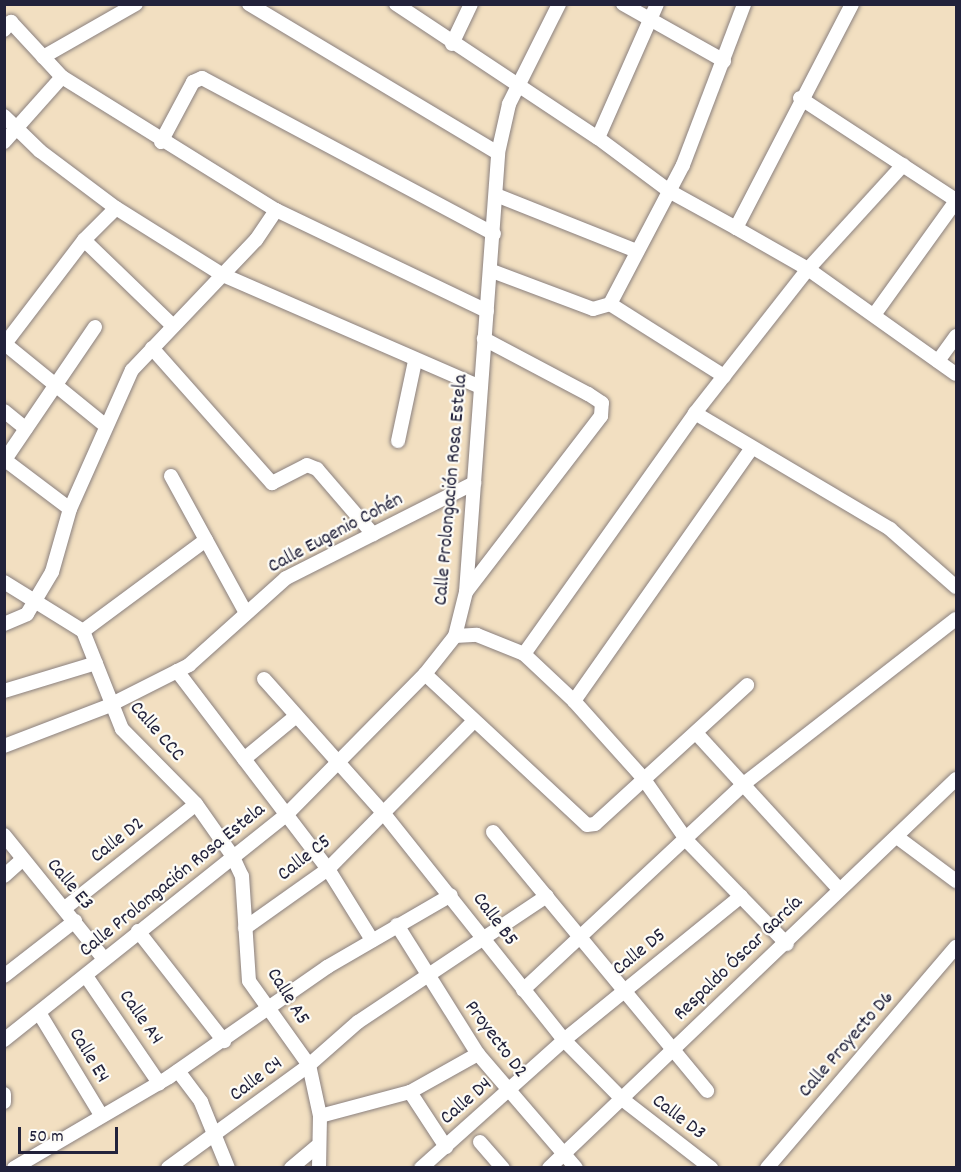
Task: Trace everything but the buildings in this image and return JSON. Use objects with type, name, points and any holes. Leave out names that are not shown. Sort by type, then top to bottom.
[{"type":"street","points":[[43,57],[136,4]]},
{"type":"street","points":[[249,4],[498,153]]},
{"type":"street","points":[[396,4],[517,89],[598,138],[669,192],[808,269],[957,374]]},
{"type":"street","points":[[452,44],[471,4]]},
{"type":"street","name":"Calle Prolongación Rosa Estela","points":[[4,1040],[41,1016],[138,931],[287,814],[425,674],[455,636],[466,592],[484,339],[492,271],[498,153],[517,89],[559,4]]},
{"type":"street","points":[[623,4],[724,62]]},
{"type":"street","points":[[598,138],[657,4]]},
{"type":"street","points":[[492,271],[593,309],[610,304],[669,192],[724,62],[744,4]]},
{"type":"street","points":[[736,228],[800,98],[852,4]]},
{"type":"street","points":[[4,30],[11,22],[62,77],[161,142],[276,210],[487,311]]},
{"type":"street","points":[[4,142],[62,77]]},
{"type":"street","points":[[161,142],[193,82],[202,78],[494,234]]},
{"type":"street","points":[[800,98],[957,200],[874,315]]},
{"type":"street","points":[[4,116],[116,208],[223,275],[416,361],[481,387]]},
{"type":"street","points":[[524,654],[695,413],[808,269],[903,165]]},
{"type":"street","points":[[496,195],[638,251]]},
{"type":"street","points":[[106,426],[54,387],[5,344],[84,240],[116,208]]},
{"type":"street","points":[[4,624],[27,614],[37,602],[52,572],[70,509],[132,370],[223,275],[276,210]]},
{"type":"street","points":[[84,240],[173,326]]},
{"type":"street","points":[[610,304],[724,376]]},
{"type":"street","points":[[70,509],[5,460],[95,327]]},
{"type":"street","points":[[938,361],[957,336]]},
{"type":"street","points":[[466,592],[602,416],[602,403],[588,393],[484,339]]},
{"type":"street","points":[[152,348],[272,483],[307,465],[317,469],[373,534]]},
{"type":"street","points":[[398,441],[416,361]]},
{"type":"street","points":[[4,411],[26,429]]},
{"type":"street","points":[[695,413],[751,449],[890,530],[957,587]]},
{"type":"street","points":[[574,701],[751,449]]},
{"type":"street","points":[[171,476],[246,613]]},
{"type":"street","name":"Calle Eugenio Cohén","points":[[4,746],[108,706],[177,671],[286,578],[474,483]]},
{"type":"street","points":[[4,582],[83,631],[206,540]]},
{"type":"street","points":[[523,990],[688,842],[745,783],[957,619]]},
{"type":"street","name":"Calle CCC","points":[[83,631],[96,663],[108,706],[122,729],[196,804]]},
{"type":"street","points":[[455,636],[477,635],[524,654],[574,701],[643,778],[688,842],[787,944]]},
{"type":"street","points":[[4,691],[96,663]]},
{"type":"street","points":[[177,671],[328,869],[372,940]]},
{"type":"street","points":[[425,674],[587,825],[595,824],[747,685]]},
{"type":"street","name":"Calle B5","points":[[264,679],[295,717],[385,815],[451,895],[483,939],[564,1040],[622,1099]]},
{"type":"street","points":[[244,759],[295,717]]},
{"type":"street","name":"Calle C5","points":[[245,928],[328,869],[385,815],[474,721]]},
{"type":"street","points":[[696,733],[745,783],[839,889]]},
{"type":"street","name":"Respaldo Óscar García","points":[[549,1167],[787,944],[839,889],[957,779]]},
{"type":"street","name":"Calle A5","points":[[196,804],[232,855],[242,876],[249,981],[268,1011],[309,1065],[320,1116],[316,1147],[319,1167]]},
{"type":"street","name":"Calle D2","points":[[65,908],[196,804]]},
{"type":"street","points":[[493,832],[707,1091]]},
{"type":"street","name":"Calle E3","points":[[4,835],[104,959]]},
{"type":"street","points":[[897,837],[957,881]]},
{"type":"street","points":[[4,876],[22,860]]},
{"type":"street","points":[[14,1167],[35,1162],[101,1115],[178,1071],[372,940],[451,895]]},
{"type":"street","points":[[428,980],[547,896]]},
{"type":"street","name":"Calle D5","points":[[564,1040],[741,896]]},
{"type":"street","points":[[4,976],[75,921]]},
{"type":"street","name":"Proyecto D2","points":[[397,925],[428,980],[478,1054],[562,1157],[576,1167]]},
{"type":"street","points":[[138,931],[224,1041]]},
{"type":"street","name":"Calle Proyecto D6","points":[[767,1167],[957,947]]},
{"type":"street","name":"Calle A4","points":[[86,976],[159,1083]]},
{"type":"street","name":"Calle C4","points":[[168,1167],[213,1138],[309,1065],[358,1022],[428,980]]},
{"type":"street","name":"Calle E4","points":[[41,1016],[101,1115]]},
{"type":"street","name":"Calle D4","points":[[421,1167],[509,1092],[564,1040]]},
{"type":"street","points":[[320,1116],[410,1092],[478,1054]]},
{"type":"street","points":[[178,1071],[201,1102],[213,1138],[228,1167]]},
{"type":"street","points":[[410,1092],[446,1147]]},
{"type":"street","points":[[4,1094],[4,1102]]},
{"type":"street","name":"Calle D3","points":[[622,1099],[711,1167]]},
{"type":"street","points":[[480,1142],[503,1167]]},
{"type":"street","points":[[291,1167],[316,1147]]}]
